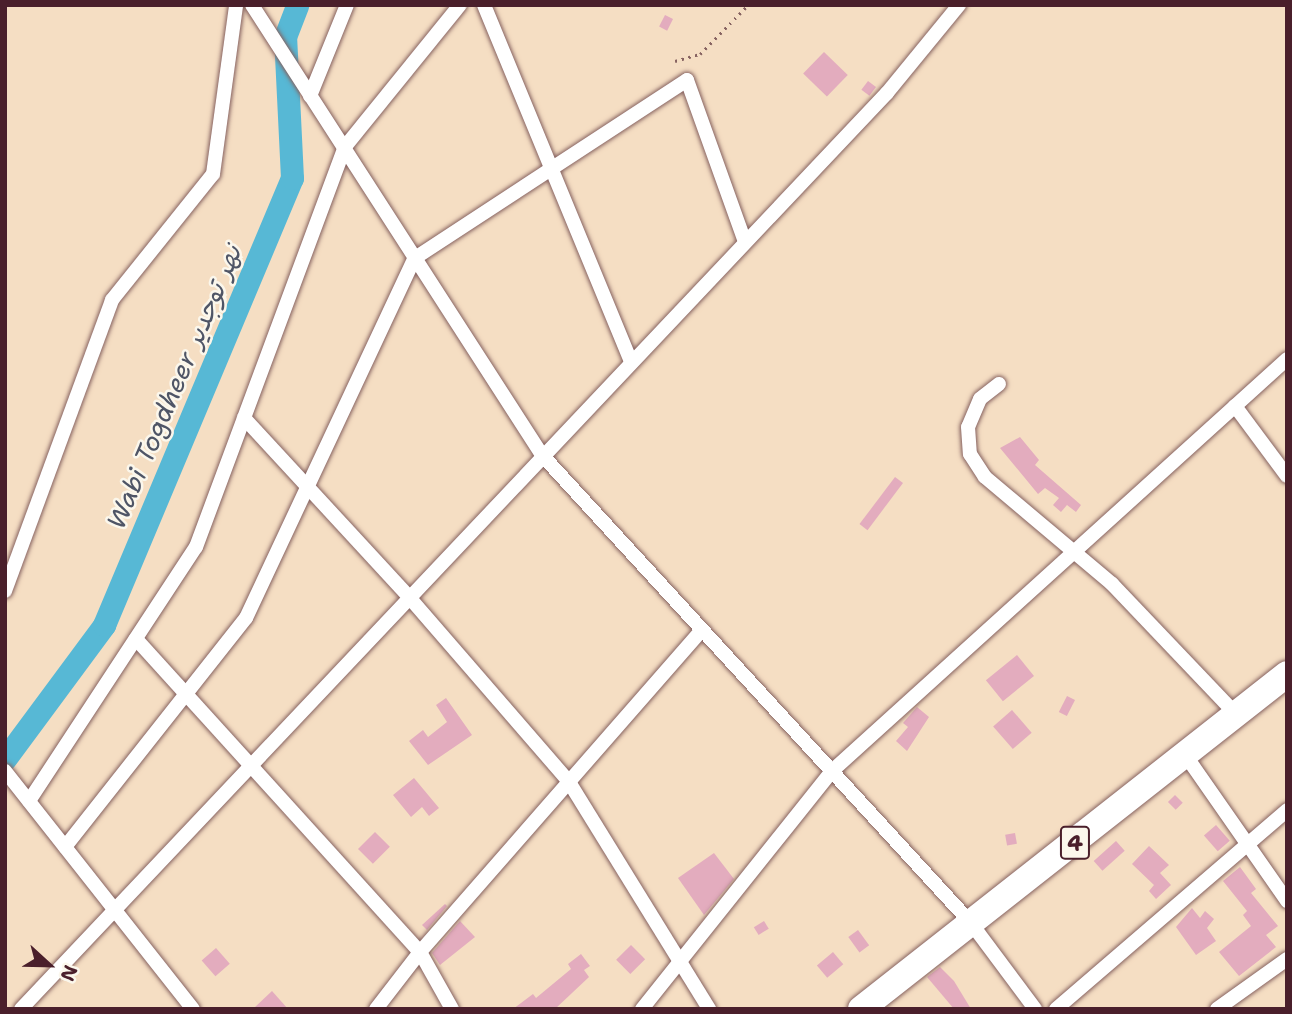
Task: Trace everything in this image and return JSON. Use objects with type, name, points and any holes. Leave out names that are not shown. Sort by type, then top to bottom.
[{"type":"highway","name":"4","points":[[861,1009],[1287,674]]},
{"type":"street","points":[[5,591],[112,300],[213,174],[236,5]]},
{"type":"street","points":[[252,5],[542,455],[971,923],[1035,1009]]},
{"type":"street","points":[[310,96],[346,5]]},
{"type":"street","points":[[29,801],[196,547],[344,148],[460,5]]},
{"type":"street","points":[[484,5],[631,362]]},
{"type":"street","points":[[21,1009],[887,93],[959,5]]},
{"type":"street","points":[[65,847],[246,618],[415,258],[688,80],[745,242]]},
{"type":"street","points":[[642,1009],[832,771],[1287,359]]},
{"type":"street","points":[[999,384],[973,410],[968,427],[970,454],[1005,497],[1075,551],[1236,715]]},
{"type":"street","points":[[1235,406],[1287,476]]},
{"type":"street","points":[[244,418],[409,597],[569,782],[709,1009]]},
{"type":"street","points":[[376,1009],[420,952],[702,630]]},
{"type":"street","points":[[135,639],[420,952],[452,1009]]},
{"type":"street","points":[[1186,756],[1287,901]]},
{"type":"street","points":[[5,771],[193,1009]]},
{"type":"street","points":[[1056,1009],[1287,810]]},
{"type":"street","points":[[1217,1009],[1287,959]]},
{"type":"path","points":[[676,61],[700,54],[748,5]]},
{"type":"building","points":[[665,15],[673,19],[667,31],[659,27]]},
{"type":"building","points":[[824,52],[848,75],[827,97],[803,74]]},
{"type":"building","points":[[868,81],[876,87],[869,96],[861,90]]},
{"type":"building","points":[[1020,437],[1039,460],[1035,465],[1081,505],[1076,512],[1067,505],[1061,512],[1053,505],[1059,498],[1045,488],[1038,494],[1000,448]]},
{"type":"building","points":[[895,477],[903,483],[867,530],[859,524]]},
{"type":"building","points":[[1017,655],[1034,676],[1003,701],[986,680]]},
{"type":"building","points":[[1067,696],[1075,700],[1067,716],[1059,712]]},
{"type":"building","points":[[446,698],[472,735],[428,765],[409,741],[423,730],[428,737],[447,722],[436,705]]},
{"type":"building","points":[[917,707],[929,717],[907,751],[896,741],[908,727],[903,723]]},
{"type":"building","points":[[1012,710],[1032,733],[1013,749],[993,726]]},
{"type":"building","points":[[414,778],[439,808],[429,816],[422,807],[411,817],[393,795]]},
{"type":"building","points":[[1175,795],[1183,803],[1176,810],[1168,802]]},
{"type":"building","points":[[1216,825],[1230,841],[1218,851],[1204,835]]},
{"type":"building","points":[[375,832],[390,847],[373,864],[358,849]]},
{"type":"building","points":[[1015,833],[1017,844],[1007,846],[1005,835]]},
{"type":"building","points":[[1116,841],[1125,851],[1102,871],[1094,861]]},
{"type":"building","points":[[1149,846],[1169,865],[1160,873],[1171,885],[1156,899],[1149,891],[1154,885],[1132,864]]},
{"type":"building","points":[[714,853],[734,879],[704,915],[678,878]]},
{"type":"building","points":[[1240,867],[1256,889],[1251,893],[1278,926],[1266,935],[1276,947],[1239,976],[1219,952],[1251,926],[1243,915],[1247,911],[1223,881]]},
{"type":"building","points":[[445,904],[447,906],[427,930],[422,925]]},
{"type":"building","points":[[1192,908],[1200,918],[1205,911],[1214,919],[1207,928],[1216,941],[1196,955],[1176,927]]},
{"type":"building","points":[[460,921],[475,937],[440,965],[432,953]]},
{"type":"building","points":[[764,921],[769,929],[759,935],[754,927]]},
{"type":"building","points":[[858,930],[869,945],[859,952],[848,937]]},
{"type":"building","points":[[631,945],[645,959],[630,974],[616,960]]},
{"type":"building","points":[[216,948],[230,964],[215,976],[202,960]]},
{"type":"building","points":[[833,952],[843,964],[827,978],[817,965]]},
{"type":"building","points":[[581,954],[590,966],[584,970],[589,977],[555,1009],[513,1009],[533,994],[536,998],[571,969],[568,964]]},
{"type":"building","points":[[940,967],[954,981],[971,1009],[954,1009],[927,977]]},
{"type":"building","points":[[272,991],[288,1009],[253,1009]]},
{"type":"waterway","name":"Wabi Togdheer نهر توجدير","points":[[5,759],[104,625],[292,178],[285,37],[297,5]]}]
